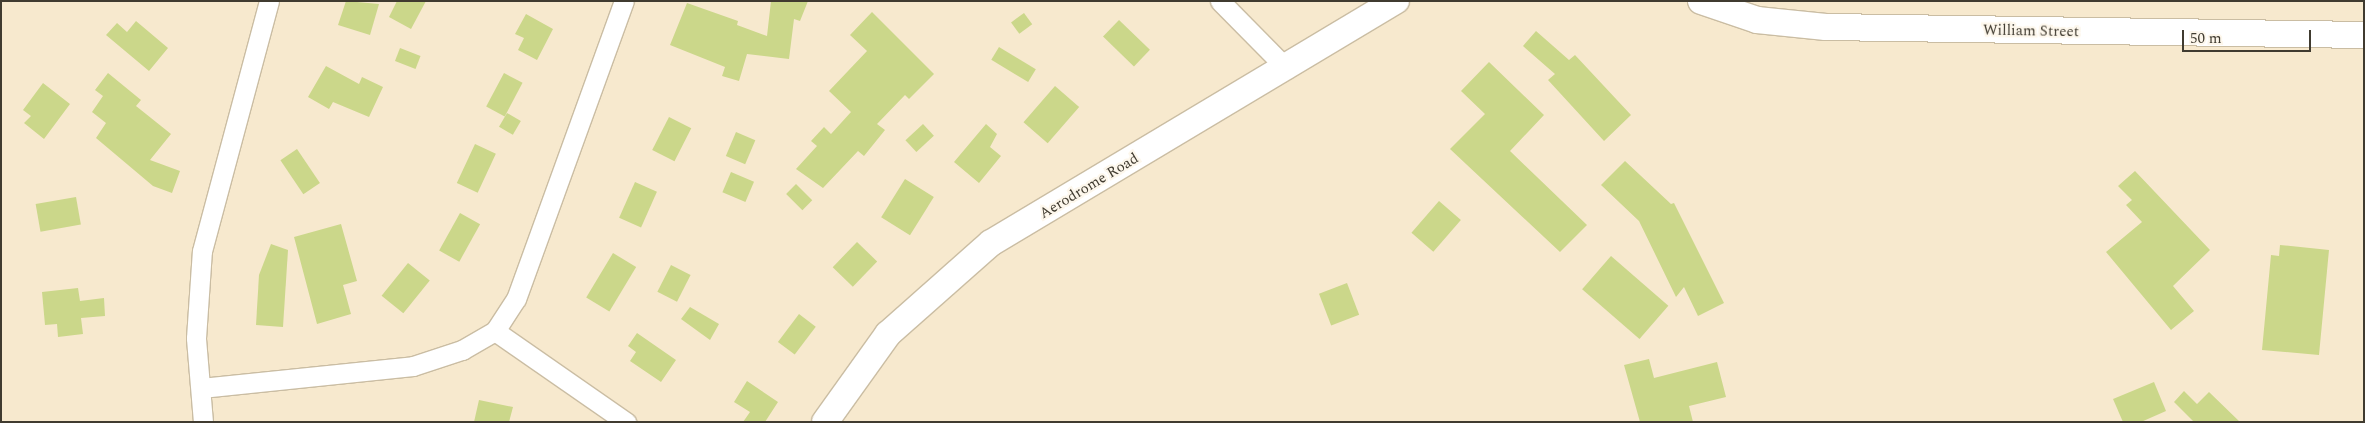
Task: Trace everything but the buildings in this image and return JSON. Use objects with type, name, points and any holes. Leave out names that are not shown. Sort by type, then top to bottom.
[{"type":"street","points":[[203,422],[196,338],[202,251],[269,1]]},
{"type":"street","points":[[200,388],[413,366],[462,350],[495,331],[516,299],[624,1]]},
{"type":"street","points":[[1220,1],[1287,68]]},
{"type":"street","name":"Aerodrome Road","points":[[825,422],[888,334],[991,243],[1287,68],[1396,1]]},
{"type":"street","name":"William Street","points":[[1701,1],[1757,20],[1826,27],[2364,35]]},
{"type":"street","points":[[495,331],[626,422]]}]
